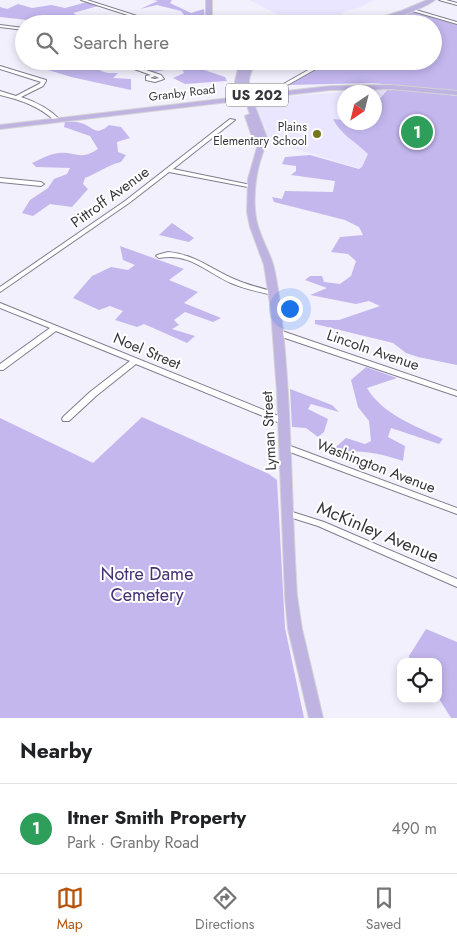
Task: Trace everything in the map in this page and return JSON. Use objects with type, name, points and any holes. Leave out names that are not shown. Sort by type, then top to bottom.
[{"type":"main road","points":[[208,0],[209,15]]},
{"type":"main road","points":[[395,15],[432,0]]},
{"type":"main road","name":"Lyman Street","points":[[244,70],[238,77],[239,93],[245,97],[254,134],[262,144],[251,187],[252,220],[269,266],[279,333],[284,421],[286,513],[294,621],[316,718]]},
{"type":"main road","name":"Granby Road","points":[[0,127],[245,97],[354,86],[401,87],[457,93]]},
{"type":"street","points":[[83,0],[132,15]]},
{"type":"street","points":[[441,0],[457,4]]},
{"type":"street","points":[[411,10],[429,15]]},
{"type":"street","points":[[442,19],[457,23]]},
{"type":"street","points":[[0,26],[15,28]]},
{"type":"street","points":[[0,67],[44,81],[41,85],[16,98]]},
{"type":"street","points":[[137,70],[153,76]]},
{"type":"street","points":[[282,86],[311,70]]},
{"type":"street","points":[[0,93],[42,107],[57,120]]},
{"type":"street","name":"Pittroff Avenue","points":[[0,290],[112,212],[232,120]]},
{"type":"street","points":[[169,170],[251,187]]},
{"type":"street","points":[[0,180],[41,184]]},
{"type":"street","points":[[159,256],[168,253],[196,261],[229,280],[273,293]]},
{"type":"street","name":"Noel Street","points":[[0,305],[284,421]]},
{"type":"street","points":[[0,368],[55,328]]},
{"type":"street","name":"Lincoln Avenue","points":[[279,333],[457,394]]},
{"type":"street","points":[[66,419],[93,394],[135,361]]},
{"type":"street","name":"Washington Avenue","points":[[285,447],[457,511]]},
{"type":"street","name":"McKinley Avenue","points":[[286,513],[321,524],[457,583]]},
{"type":"shaded area","points":[[249,0],[374,0],[358,8],[340,13],[344,15],[278,15]]},
{"type":"shaded area","points":[[382,89],[387,89],[382,97]]},
{"type":"shaded area","name":"Plains Elementary School","points":[[337,93],[337,130],[350,130],[373,158],[362,169],[268,141],[265,127],[256,109],[255,100]]},
{"type":"green space","points":[[153,0],[172,0],[170,3],[191,13],[204,9],[204,15],[184,15],[181,11],[157,5],[140,9],[158,1]]},
{"type":"green space","points":[[87,2],[98,6],[73,13],[76,15],[15,15],[15,19],[0,17],[0,7],[7,9],[18,4],[32,8],[51,5],[65,8]]},
{"type":"green space","points":[[413,12],[423,15],[403,15]]},
{"type":"green space","points":[[442,21],[457,25],[457,91],[372,83],[289,85],[315,70],[442,70]]},
{"type":"green space","points":[[48,70],[100,70],[108,73],[118,73],[113,78],[131,79],[131,90],[71,77]]},
{"type":"green space","points":[[148,70],[164,70],[156,72]]},
{"type":"green space","points":[[182,70],[204,70],[225,77],[227,81],[185,84],[173,78],[184,73]]},
{"type":"green space","points":[[396,89],[457,96],[457,365],[406,353],[393,343],[315,324],[315,320],[339,320],[380,306],[369,301],[356,304],[310,295],[327,288],[305,280],[310,276],[322,276],[324,282],[340,284],[351,276],[356,261],[348,254],[331,252],[340,237],[363,235],[359,227],[345,220],[274,202],[272,197],[282,199],[285,191],[333,192],[335,181],[291,175],[296,171],[296,166],[282,164],[285,157],[310,155],[359,169],[362,167],[368,154],[341,130],[382,130],[382,96],[387,90]]},
{"type":"green space","points":[[65,122],[79,122],[97,131],[109,125],[121,127],[130,138],[117,142],[118,152],[126,155],[121,162],[85,178],[83,184],[88,189],[72,207],[50,204],[33,216],[22,213],[30,200],[48,188],[54,179],[67,174],[70,168],[36,167],[32,163],[53,154],[82,155],[89,154],[98,149],[90,136],[64,127]]},
{"type":"green space","points":[[172,223],[194,238],[189,242],[159,235]]},
{"type":"green space","points":[[120,246],[184,269],[169,280],[198,292],[184,303],[221,318],[213,322],[185,312],[174,320],[179,325],[172,329],[195,336],[187,343],[144,324],[137,327],[115,320],[123,311],[110,306],[99,310],[73,298],[92,276],[111,267],[128,270],[135,265],[123,260]]},
{"type":"green space","points":[[366,367],[397,378],[367,388],[382,406],[401,419],[443,439],[439,444],[391,428],[388,437],[405,446],[403,461],[366,452],[329,453],[346,438],[365,444],[371,441],[369,421],[358,407],[351,380]]},
{"type":"green space","points":[[290,389],[332,405],[339,412],[311,404],[308,409],[328,419],[324,432],[318,437],[306,428],[292,427]]},
{"type":"green space","name":"Notre Dame Cemetery","points":[[142,417],[269,474],[277,480],[285,628],[304,718],[0,718],[0,418],[93,463]]},
{"type":"green space","points":[[426,629],[457,642],[457,718],[451,718],[442,703],[442,658],[409,658]]},
{"type":"place","name":"Itner Smith Property","points":[[417,132]]},
{"type":"place","name":"Plains Elementary School","points":[[317,134]]}]
